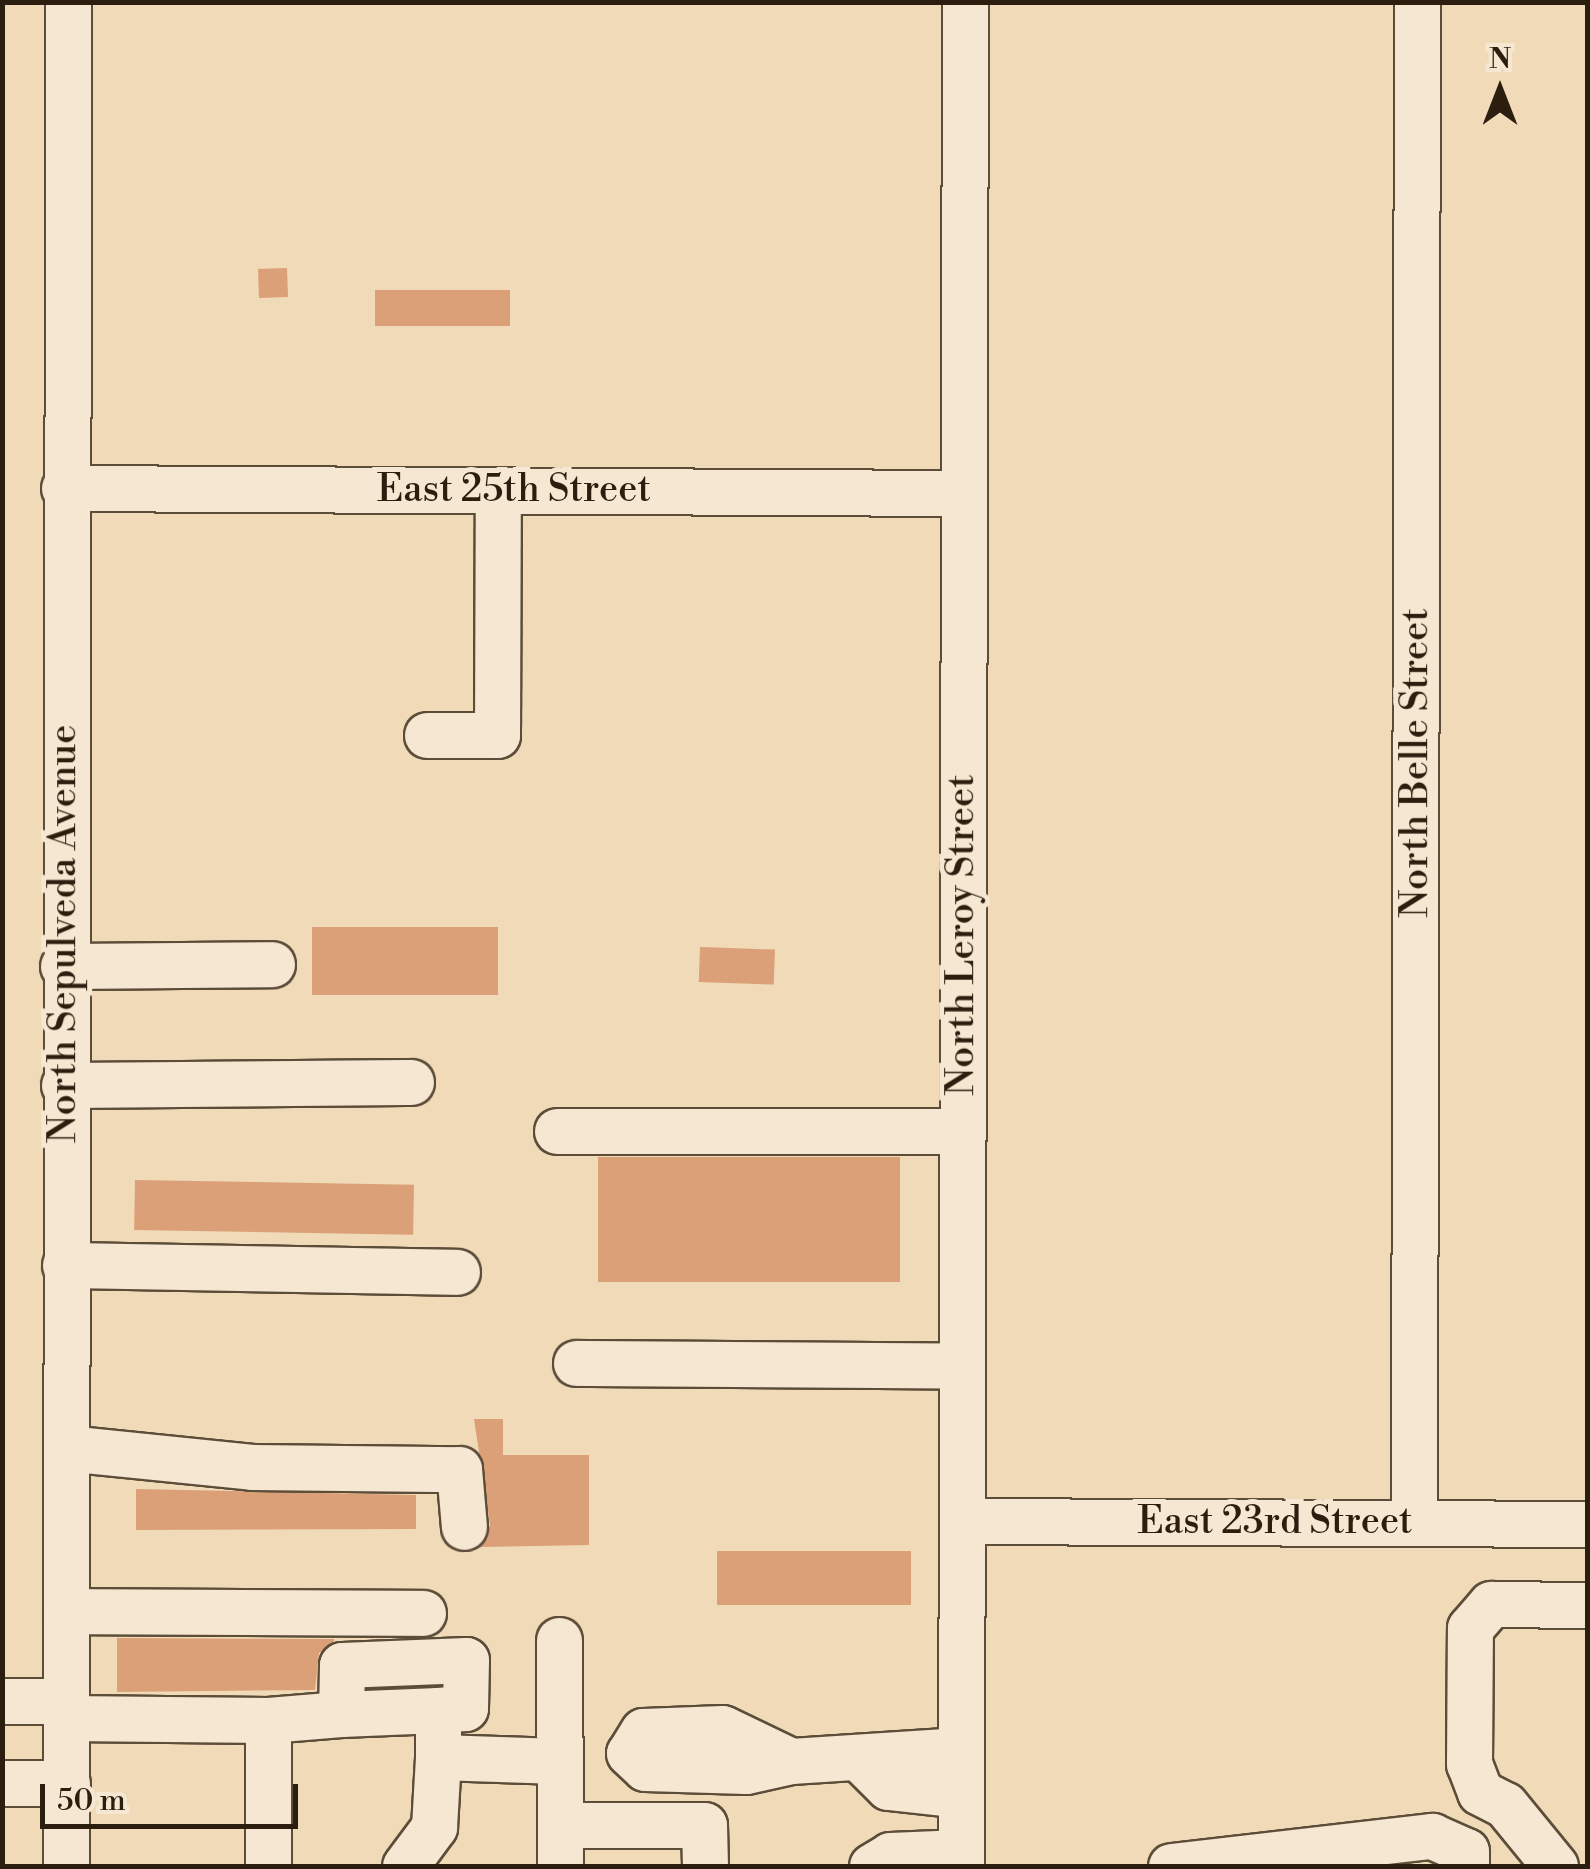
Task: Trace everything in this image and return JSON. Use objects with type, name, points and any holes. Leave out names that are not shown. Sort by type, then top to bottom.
[{"type":"street","name":"North Sepulveda Avenue","points":[[66,1866],[63,966],[68,2]]},
{"type":"street","name":"North Leroy Street","points":[[960,1859],[964,2]]},
{"type":"street","name":"North Belle Street","points":[[1414,1523],[1417,2]]},
{"type":"street","name":"East 25th Street","points":[[64,488],[964,493]]},
{"type":"street","points":[[427,736],[497,735],[498,490]]},
{"type":"street","points":[[63,966],[272,964]]},
{"type":"street","points":[[64,1085],[410,1082]]},
{"type":"street","points":[[564,1117],[962,1119]]},
{"type":"street","points":[[65,1265],[457,1272]]},
{"type":"street","points":[[576,1363],[961,1375]]},
{"type":"street","points":[[618,1383],[961,1375]]},
{"type":"street","points":[[66,1448],[252,1467],[459,1469],[464,1527]]},
{"type":"street","name":"East 23rd Street","points":[[962,1521],[1588,1524]]},
{"type":"street","points":[[1555,1866],[1505,1805],[1480,1792],[1469,1764],[1470,1628],[1491,1604],[1588,1604]]},
{"type":"street","points":[[66,1611],[423,1613]]},
{"type":"street","points":[[559,1640],[560,1846],[704,1825],[705,1866]]},
{"type":"street","points":[[2,1701],[66,1709],[268,1720],[341,1714],[342,1665],[466,1660],[464,1708],[438,1710],[434,1827],[404,1866]]},
{"type":"street","points":[[240,1866],[268,1866],[268,1720]]},
{"type":"street","points":[[791,1760],[861,1760],[961,1750]]},
{"type":"street","points":[[438,1756],[559,1760]]},
{"type":"street","points":[[861,1760],[888,1787],[960,1795]]},
{"type":"street","points":[[2,1783],[66,1783]]},
{"type":"street","points":[[1171,1866],[1432,1836],[1466,1851],[1466,1866]]},
{"type":"street","points":[[872,1866],[890,1855],[960,1859]]},
{"type":"building","points":[[287,268],[288,297],[259,298],[258,269]]},
{"type":"building","points":[[375,290],[510,290],[510,326],[375,326]]},
{"type":"building","points":[[312,927],[498,927],[498,995],[312,995]]},
{"type":"building","points":[[700,947],[775,950],[774,985],[699,982]]},
{"type":"building","points":[[598,1157],[900,1157],[900,1282],[598,1282]]},
{"type":"building","points":[[135,1180],[414,1185],[413,1235],[134,1230]]},
{"type":"building","points":[[474,1419],[503,1419],[503,1455],[589,1455],[589,1545],[480,1547],[490,1525]]},
{"type":"building","points":[[136,1489],[416,1495],[416,1529],[136,1530]]},
{"type":"building","points":[[717,1551],[911,1551],[911,1605],[717,1605]]},
{"type":"building","points":[[117,1638],[334,1641],[319,1653],[315,1690],[117,1692]]}]
